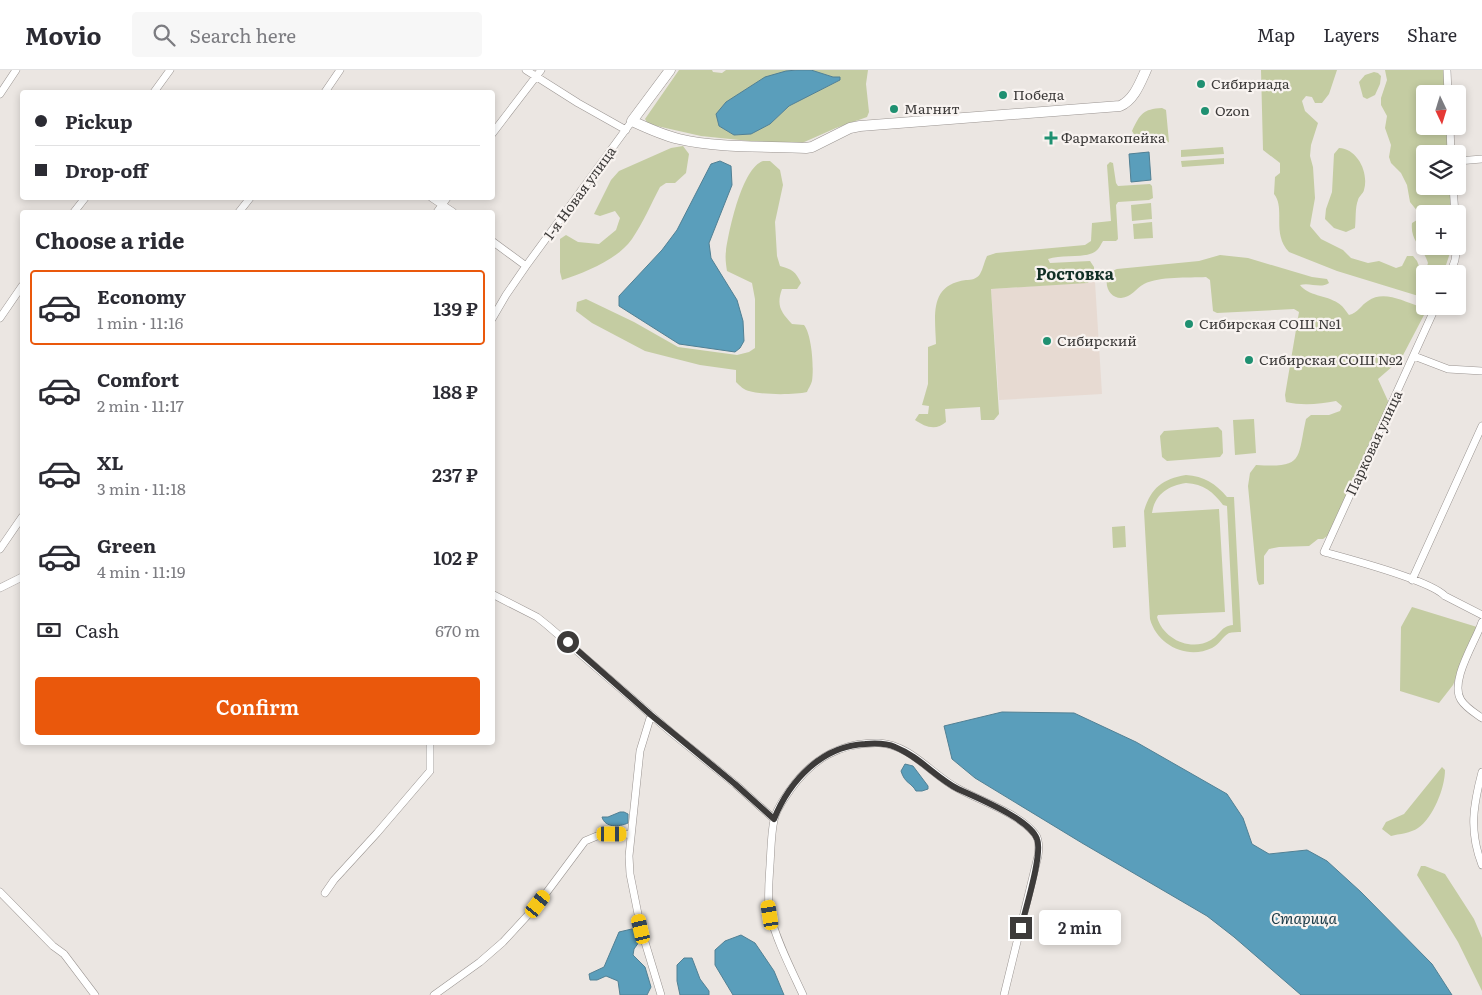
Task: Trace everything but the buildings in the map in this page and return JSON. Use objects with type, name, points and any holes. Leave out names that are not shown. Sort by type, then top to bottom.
[{"type":"street","points":[[0,94],[16,70]]},
{"type":"street","points":[[155,90],[170,70]]},
{"type":"street","points":[[326,90],[340,70]]},
{"type":"street","points":[[526,70],[629,126],[680,140],[806,148],[850,128],[860,126],[1120,106],[1127,103],[1131,98],[1146,70]]},
{"type":"street","points":[[495,130],[541,70]]},
{"type":"street","name":"1-я Новая улица","points":[[495,314],[526,266],[670,70]]},
{"type":"street","points":[[1447,70],[1448,85]]},
{"type":"street","points":[[1466,160],[1482,159]]},
{"type":"street","points":[[76,210],[83,200]]},
{"type":"street","points":[[241,210],[248,200]]},
{"type":"street","points":[[435,200],[450,210]]},
{"type":"street","points":[[438,210],[446,200]]},
{"type":"street","points":[[495,244],[526,266]]},
{"type":"street","points":[[0,318],[20,289]]},
{"type":"street","name":"Парковая улица","points":[[1412,580],[1324,552],[1432,315]]},
{"type":"street","points":[[1414,356],[1448,369],[1482,371]]},
{"type":"street","points":[[1482,426],[1412,580],[1440,591],[1445,596],[1482,615]]},
{"type":"street","points":[[0,549],[20,521]]},
{"type":"street","points":[[0,588],[20,578]]},
{"type":"street","points":[[495,595],[537,616],[774,819]]},
{"type":"street","points":[[1482,622],[1462,667],[1458,686],[1460,698],[1467,707],[1482,718]]},
{"type":"street","points":[[651,715],[640,752],[630,834],[629,865],[641,929],[662,995]]},
{"type":"street","points":[[803,995],[770,915],[769,887],[774,819],[779,806],[797,780],[809,767],[820,759],[859,744],[881,743],[904,751],[956,788],[998,807],[1024,824],[1035,834],[1038,840],[1038,856],[1004,995]]},
{"type":"street","points":[[326,893],[334,880],[430,771],[430,745]]},
{"type":"street","points":[[1482,772],[1472,822],[1475,848],[1482,865]]},
{"type":"street","points":[[434,995],[480,962],[503,942],[538,904],[585,841],[597,836],[630,834]]},
{"type":"street","points":[[0,892],[52,946],[64,954],[96,995]]},
{"type":"shaded area","name":"Сибирский","points":[[1095,282],[1102,394],[999,400],[991,289]]},
{"type":"green space","points":[[679,70],[712,70],[713,72],[722,73],[726,70],[797,70],[786,71],[716,114],[719,126],[734,135],[751,134],[770,124],[789,106],[840,80],[840,77],[833,77],[811,70],[868,70],[866,84],[869,112],[867,117],[802,143],[768,143],[701,136],[648,124],[645,119]]},
{"type":"green space","points":[[1261,70],[1337,70],[1329,94],[1322,103],[1315,103],[1312,97],[1306,96],[1302,101],[1305,111],[1318,123],[1311,145],[1310,156],[1313,167],[1315,198],[1310,226],[1321,239],[1343,250],[1351,258],[1368,263],[1379,261],[1396,268],[1402,266],[1407,256],[1413,256],[1419,265],[1416,265],[1416,295],[1337,271],[1289,252],[1281,237],[1279,207],[1274,194],[1275,177],[1280,173],[1280,163],[1263,150]]},
{"type":"green space","points":[[1385,70],[1445,70],[1446,85],[1416,85],[1416,135],[1447,135],[1448,145],[1416,145],[1416,195],[1450,195],[1451,205],[1416,205],[1416,210],[1410,202],[1407,185],[1401,173],[1391,163],[1389,157],[1391,145],[1385,128],[1387,116],[1381,105],[1381,98],[1387,80]]},
{"type":"green space","points":[[1374,72],[1381,76],[1380,84],[1375,95],[1367,99],[1363,97],[1359,82],[1365,75]]},
{"type":"green space","points":[[1162,108],[1166,110],[1169,142],[1154,145],[1143,142],[1132,131],[1137,120],[1146,111]]},
{"type":"green space","points":[[683,146],[689,154],[686,173],[675,183],[666,183],[660,187],[640,227],[626,246],[610,259],[562,280],[560,272],[560,239],[566,235],[578,242],[599,244],[616,230],[620,218],[615,211],[600,216],[594,214],[611,180],[619,171],[671,148]]},
{"type":"green space","points":[[1223,147],[1224,154],[1181,157],[1181,150]]},
{"type":"green space","points":[[1339,148],[1346,149],[1357,157],[1365,176],[1364,190],[1356,206],[1355,228],[1346,232],[1334,228],[1325,219],[1326,209],[1332,192],[1334,154]]},
{"type":"green space","points":[[1224,158],[1224,164],[1182,167],[1181,161]]},
{"type":"green space","points":[[763,161],[770,161],[780,170],[783,185],[775,222],[777,256],[780,266],[788,268],[793,272],[801,283],[797,289],[782,289],[779,300],[782,312],[792,324],[804,325],[809,336],[813,375],[807,392],[778,394],[747,390],[736,382],[736,370],[700,365],[645,351],[592,323],[576,311],[577,302],[586,299],[634,322],[678,347],[737,355],[749,352],[755,348],[755,299],[752,283],[727,271],[726,256],[733,215],[743,187],[749,175]]},
{"type":"green space","points":[[1110,162],[1113,163],[1118,186],[1150,184],[1152,186],[1153,198],[1149,200],[1118,202],[1116,205],[1118,239],[1116,241],[1103,241],[1097,250],[1086,255],[1048,259],[1050,263],[1090,261],[1094,267],[1094,273],[1088,283],[991,289],[999,414],[994,420],[981,420],[980,407],[945,409],[946,422],[942,425],[927,426],[915,420],[919,414],[928,414],[929,406],[922,405],[928,384],[928,347],[936,344],[935,312],[940,295],[954,283],[977,277],[987,256],[996,253],[1085,245],[1091,241],[1092,223],[1111,221],[1107,165]]},
{"type":"green space","points":[[1151,203],[1152,219],[1132,221],[1131,205]]},
{"type":"green space","points":[[1416,221],[1416,241],[1413,235],[1412,223]]},
{"type":"green space","points":[[1152,222],[1153,238],[1134,239],[1133,224]]},
{"type":"green space","points":[[1220,255],[1248,258],[1312,277],[1327,279],[1329,283],[1326,285],[1300,285],[1303,289],[1338,303],[1349,315],[1355,313],[1374,298],[1386,296],[1416,305],[1416,315],[1424,315],[1401,359],[1378,379],[1388,401],[1388,410],[1330,534],[1323,539],[1318,539],[1309,546],[1269,549],[1264,556],[1264,584],[1259,585],[1248,486],[1250,473],[1256,465],[1272,466],[1291,463],[1299,452],[1306,419],[1311,415],[1329,415],[1340,411],[1342,406],[1336,401],[1311,404],[1286,402],[1285,395],[1299,312],[1294,309],[1217,313],[1213,311],[1210,280],[1206,277],[1151,281],[1128,296],[1121,298],[1112,295],[1108,289],[1109,274],[1117,269],[1199,261]]},
{"type":"green space","points":[[1425,255],[1449,255],[1446,265],[1427,265]]},
{"type":"green space","points":[[1254,419],[1256,453],[1235,455],[1233,420]]},
{"type":"green space","points":[[1218,427],[1222,431],[1223,453],[1220,457],[1167,461],[1162,457],[1160,436],[1164,431]]},
{"type":"green space","points":[[1186,475],[1204,479],[1218,488],[1227,497],[1234,497],[1241,632],[1229,633],[1214,647],[1202,651],[1183,651],[1174,648],[1159,636],[1150,619],[1144,511],[1150,496],[1159,486],[1170,479]],"holes":[[[1179,484],[1198,485],[1208,490],[1223,505],[1227,506],[1233,625],[1223,629],[1211,640],[1195,645],[1187,644],[1171,637],[1160,625],[1157,617],[1158,615],[1225,612],[1219,509],[1152,513],[1156,501],[1163,492]]]},
{"type":"green space","points":[[1125,526],[1126,547],[1113,548],[1112,527]]},
{"type":"green space","points":[[1412,607],[1477,627],[1453,685],[1439,703],[1400,691],[1401,627]]},
{"type":"green space","points":[[1442,767],[1445,770],[1443,785],[1429,817],[1412,831],[1391,836],[1382,829],[1386,822],[1404,814]]},
{"type":"green space","points":[[1421,866],[1445,874],[1474,919],[1482,938],[1482,991],[1458,942],[1417,875]]},
{"type":"water","points":[[797,70],[811,70],[833,77],[840,77],[840,80],[789,106],[770,124],[751,134],[734,135],[719,126],[716,114],[726,102],[765,77]]},
{"type":"water","points":[[1149,152],[1151,180],[1131,182],[1129,154]]},
{"type":"water","points":[[720,161],[731,166],[732,185],[709,243],[711,258],[737,300],[743,321],[744,341],[735,352],[679,344],[619,306],[619,296],[662,250],[677,230],[711,164]]},
{"type":"water","name":"Старица","points":[[1002,712],[1074,713],[1136,742],[1227,794],[1243,818],[1252,844],[1269,854],[1307,850],[1327,861],[1361,892],[1432,964],[1452,995],[1301,995],[1207,916],[975,778],[952,759],[944,726]]},
{"type":"water","points":[[905,764],[913,766],[928,786],[928,789],[916,791],[906,781],[901,771]]},
{"type":"water","points":[[620,812],[628,814],[628,823],[613,826],[606,823],[602,817],[608,817]]},
{"type":"water","points":[[636,928],[639,942],[634,949],[633,955],[645,967],[651,987],[647,995],[620,995],[618,981],[606,976],[597,980],[590,980],[589,974],[604,967],[619,932]]},
{"type":"water","points":[[741,935],[755,943],[774,971],[784,995],[733,995],[715,965],[715,950],[725,941]]},
{"type":"water","points":[[684,958],[692,958],[700,979],[709,991],[709,995],[680,995],[677,981],[677,965]]},
{"type":"place","name":"Сибириада","points":[[1201,84]]},
{"type":"place","name":"Победа","points":[[1003,95]]},
{"type":"place","name":"Магнит","points":[[894,109]]},
{"type":"place","name":"Ozon","points":[[1205,111]]},
{"type":"place","name":"Фармакопейка","points":[[1051,138]]},
{"type":"place","name":"Сибирская СОШ №1","points":[[1189,324]]},
{"type":"place","name":"Сибирский","points":[[1047,341]]},
{"type":"place","name":"Сибирская СОШ №2","points":[[1249,360]]},
{"type":"district","name":"Ростовка","points":[[1075,274]]},
{"type":"route","points":[[568,642],[774,819],[779,806],[797,780],[809,767],[832,753],[859,744],[871,743],[881,743],[904,751],[956,788],[998,807],[1024,824],[1035,834],[1038,840],[1038,856],[1021,928]]}]
